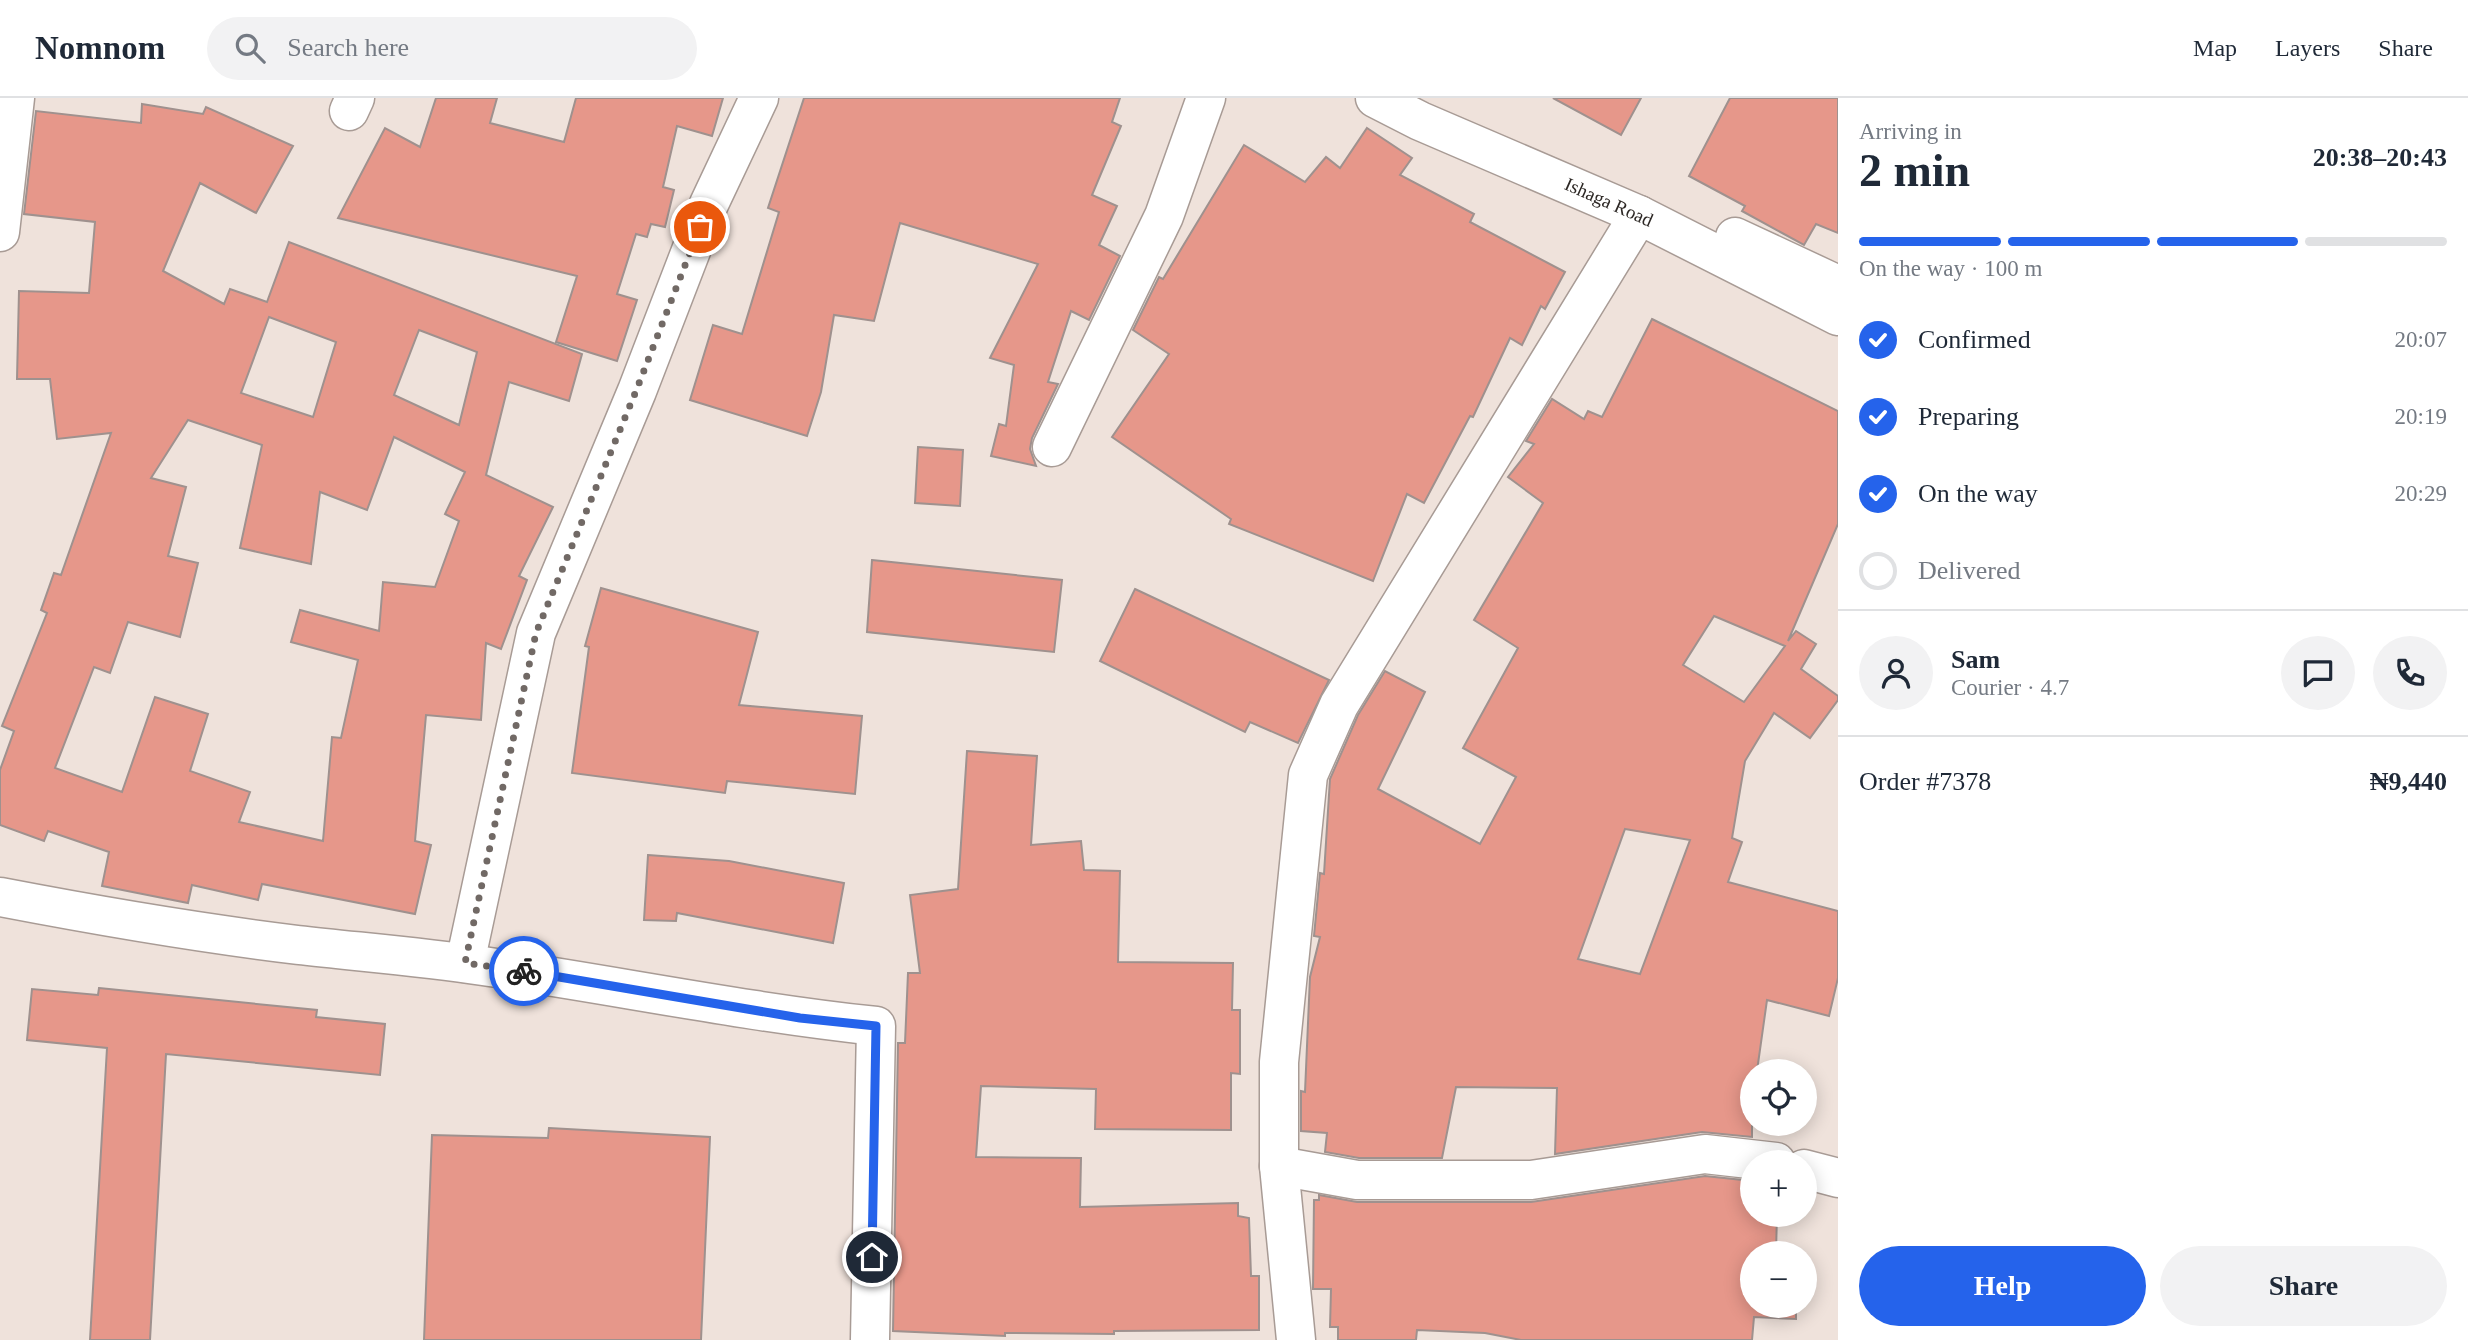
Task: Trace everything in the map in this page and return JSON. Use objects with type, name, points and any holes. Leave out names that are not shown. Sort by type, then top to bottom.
[{"type":"street","points":[[0,232],[15,98]]},
{"type":"street","points":[[465,963],[536,633],[636,391],[709,204],[759,98]]},
{"type":"street","points":[[1052,447],[1164,216],[1206,98]]},
{"type":"street","name":"Ishaga Road","points":[[1375,98],[1420,121],[1639,215],[1838,316]]},
{"type":"street","name":"Ishaga Road","points":[[1434,98],[1838,285]]},
{"type":"street","points":[[1296,1340],[1279,1166],[1279,1062],[1308,775],[1339,705],[1639,215]]},
{"type":"street","points":[[0,897],[230,935],[465,963],[618,985],[800,1018],[876,1026],[870,1340]]},
{"type":"street","points":[[1279,1166],[1357,1180],[1531,1180],[1705,1154],[1740,1158]]},
{"type":"street","points":[[1817,1172],[1838,1178]]},
{"type":"building","points":[[436,98],[497,98],[490,123],[564,142],[576,98],[723,98],[712,136],[677,126],[663,187],[674,190],[665,227],[651,224],[647,237],[636,234],[617,294],[637,300],[617,361],[556,342],[577,276],[338,218],[385,128],[420,147]]},
{"type":"building","points":[[804,98],[1120,98],[1112,122],[1121,126],[1092,195],[1117,206],[1099,245],[1120,256],[1089,320],[1071,311],[1048,382],[1058,384],[1032,438],[1030,449],[1036,466],[991,456],[999,424],[1006,426],[1014,365],[990,358],[1038,264],[900,223],[874,321],[834,315],[821,392],[807,436],[690,400],[713,325],[742,334],[779,212],[768,208]]},
{"type":"building","points":[[1553,98],[1641,98],[1621,135]]},
{"type":"building","points":[[1730,98],[1838,98],[1838,233],[1816,224],[1804,245],[1742,211],[1745,206],[1689,176]]},
{"type":"building","points":[[142,104],[203,114],[206,107],[293,146],[256,213],[200,183],[163,271],[224,304],[230,289],[267,302],[289,242],[582,354],[569,401],[509,382],[486,475],[553,507],[519,576],[527,580],[501,649],[486,643],[481,720],[426,715],[415,841],[431,845],[415,914],[262,884],[258,900],[192,885],[188,903],[102,886],[109,852],[48,831],[44,841],[0,825],[0,770],[14,731],[2,726],[47,613],[41,610],[54,573],[61,575],[111,433],[57,439],[50,379],[17,379],[19,291],[89,293],[95,222],[24,214],[36,111],[141,123]],"holes":[[[269,317],[336,342],[313,417],[241,393]],[[419,330],[477,352],[459,425],[394,395]],[[188,420],[262,445],[240,548],[311,564],[320,492],[367,510],[394,437],[465,472],[445,514],[459,521],[435,587],[383,582],[379,631],[300,610],[291,642],[358,660],[341,738],[332,737],[323,841],[239,822],[250,792],[190,771],[208,714],[155,697],[122,792],[55,768],[94,667],[110,673],[128,622],[180,637],[198,563],[168,556],[186,487],[151,478]]]},
{"type":"building","points":[[1367,128],[1412,158],[1400,175],[1474,214],[1470,222],[1565,272],[1545,309],[1541,306],[1522,345],[1510,338],[1473,417],[1470,416],[1424,503],[1407,494],[1373,581],[1229,524],[1231,519],[1112,437],[1169,354],[1133,330],[1159,277],[1163,279],[1244,145],[1305,182],[1326,157],[1340,168]]},
{"type":"building","points":[[1652,319],[1838,411],[1838,524],[1788,641],[1796,631],[1816,644],[1801,669],[1838,696],[1838,700],[1810,738],[1774,713],[1745,761],[1732,838],[1742,842],[1728,882],[1838,911],[1838,978],[1829,1016],[1767,1000],[1759,1059],[1740,1059],[1740,1136],[1702,1132],[1555,1154],[1557,1088],[1456,1087],[1442,1158],[1359,1158],[1325,1152],[1327,1133],[1301,1131],[1301,1091],[1305,1092],[1310,977],[1320,937],[1314,936],[1320,873],[1324,874],[1330,779],[1358,715],[1385,671],[1425,692],[1378,789],[1480,844],[1516,777],[1463,748],[1518,648],[1474,620],[1543,503],[1508,477],[1534,444],[1526,441],[1552,399],[1584,419],[1588,411],[1602,417]],"holes":[[[1714,616],[1785,646],[1744,702],[1683,665]],[[1625,829],[1690,840],[1640,974],[1578,959]]]},
{"type":"building","points":[[918,447],[963,450],[960,506],[915,503]]},
{"type":"building","points":[[872,560],[1062,580],[1054,652],[867,632]]},
{"type":"building","points":[[601,588],[758,632],[739,705],[862,716],[855,794],[727,781],[725,793],[572,773],[589,647],[585,646]]},
{"type":"building","points":[[1135,589],[1329,680],[1298,743],[1250,722],[1245,732],[1100,661]]},
{"type":"building","points":[[967,751],[1037,756],[1031,845],[1081,841],[1084,870],[1120,871],[1118,962],[1233,963],[1232,1010],[1240,1010],[1240,1074],[1231,1073],[1231,1130],[1095,1129],[1096,1089],[981,1086],[976,1157],[1081,1158],[1080,1207],[1238,1203],[1238,1216],[1249,1218],[1251,1276],[1259,1276],[1259,1330],[1114,1331],[1114,1334],[1005,1333],[1005,1336],[893,1331],[898,1043],[905,1043],[908,973],[920,973],[910,895],[958,889]]},
{"type":"building","points":[[648,855],[729,861],[844,883],[833,943],[677,913],[676,921],[644,920]]},
{"type":"building","points":[[99,988],[317,1010],[316,1017],[385,1024],[380,1075],[166,1054],[150,1340],[90,1340],[107,1048],[27,1040],[32,989],[98,995]]},
{"type":"building","points":[[549,1128],[710,1137],[701,1340],[424,1340],[432,1135],[548,1138]]},
{"type":"building","points":[[1705,1176],[1740,1180],[1740,1227],[1777,1227],[1776,1241],[1740,1241],[1740,1318],[1754,1318],[1752,1340],[1521,1340],[1485,1333],[1417,1330],[1416,1340],[1338,1340],[1338,1327],[1330,1327],[1331,1289],[1313,1289],[1314,1200],[1319,1200],[1319,1195],[1357,1202],[1531,1202]]},
{"type":"way so far","points":[[524,971],[465,963],[536,633],[700,227]]},
{"type":"route","points":[[524,971],[800,1018],[876,1026],[872,1257]]}]
